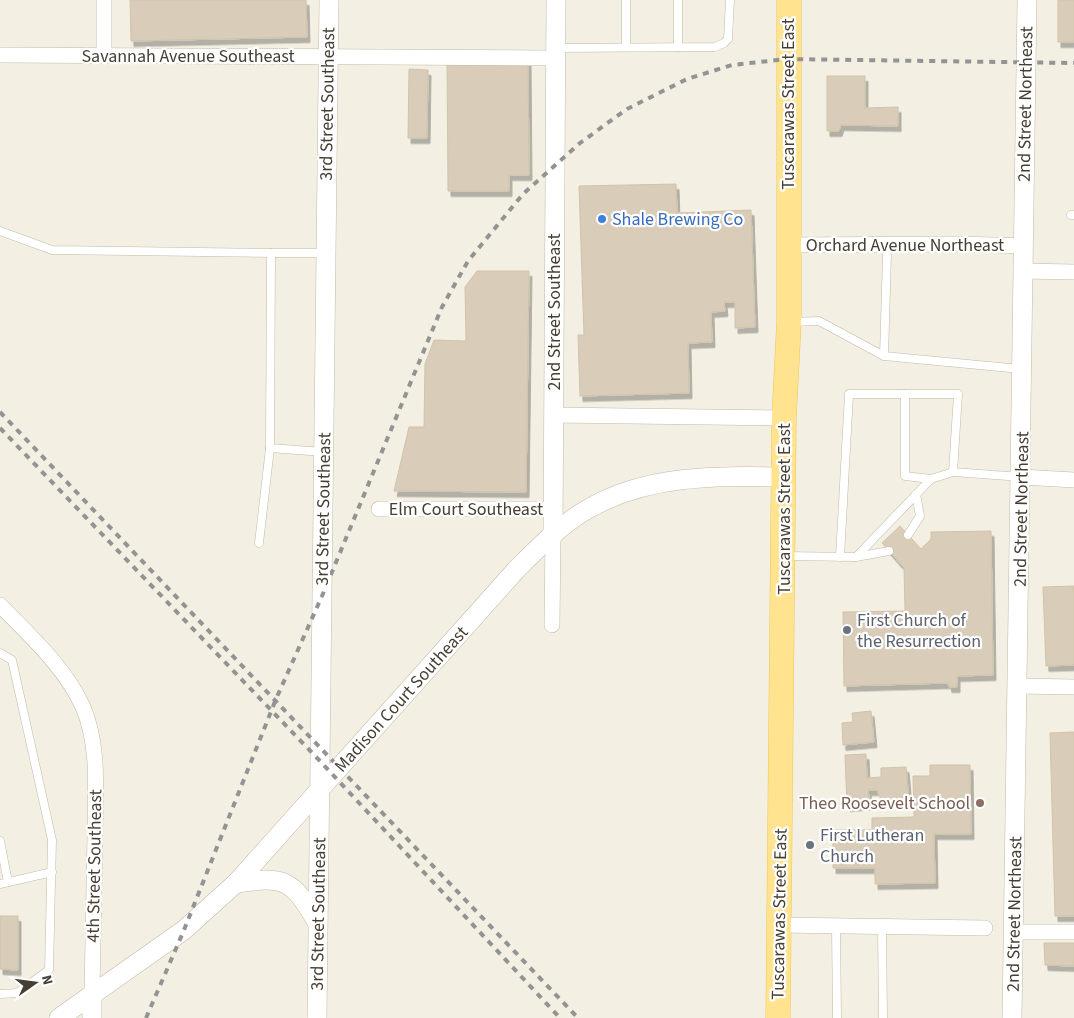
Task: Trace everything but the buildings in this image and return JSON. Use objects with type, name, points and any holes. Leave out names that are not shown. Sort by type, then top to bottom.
[{"type":"main road","name":"Tuscarawas Street East","points":[[778,1018],[785,477],[784,418],[789,322],[787,245],[788,0]]},
{"type":"street","points":[[104,0],[104,56]]},
{"type":"street","name":"3rd Street Southeast","points":[[317,1018],[329,0]]},
{"type":"street","name":"2nd Street Southeast","points":[[552,624],[556,0]]},
{"type":"street","name":"2nd Street Northeast","points":[[1012,1018],[1022,477],[1027,0]]},
{"type":"street","name":"Savannah Avenue Southeast","points":[[0,55],[328,57],[556,53]]},
{"type":"street","name":"Orchard Avenue Northeast","points":[[787,245],[959,244],[1024,246]]},
{"type":"street","name":"Orchard Avenue Northeast","points":[[1023,272],[1074,272]]},
{"type":"street","points":[[554,415],[784,418]]},
{"type":"street","name":"Madison Court Southeast","points":[[59,1018],[184,930],[236,883],[516,570],[553,535],[588,509],[613,496],[640,488],[695,478],[785,477]]},
{"type":"street","points":[[1022,477],[1074,480]]},
{"type":"street","name":"Elm Court Southeast","points":[[379,509],[553,509]]},
{"type":"street","name":"4th Street Southeast","points":[[0,605],[60,669],[74,690],[86,714],[94,753],[92,1018]]},
{"type":"street","points":[[1018,686],[1074,687]]},
{"type":"street","points":[[236,883],[266,879],[286,883],[300,894],[318,922]]},
{"type":"street","points":[[779,925],[985,928]]},
{"type":"street","points":[[1013,932],[1074,932]]},
{"type":"lane","points":[[626,0],[626,47]]},
{"type":"lane","points":[[678,0],[678,47]]},
{"type":"lane","points":[[556,53],[626,47],[715,47],[724,44],[730,32],[730,0]]},
{"type":"lane","points":[[0,231],[52,250],[325,253]]},
{"type":"lane","points":[[259,543],[270,448],[270,253]]},
{"type":"lane","points":[[884,356],[887,255]]},
{"type":"lane","points":[[789,322],[819,321],[884,356],[1023,370]]},
{"type":"lane","points":[[840,557],[849,394],[958,394],[953,472]]},
{"type":"lane","points":[[905,394],[905,476],[931,479],[953,472],[1022,477]]},
{"type":"lane","points":[[270,448],[323,452]]},
{"type":"lane","points":[[856,557],[931,479]]},
{"type":"lane","points":[[908,535],[920,516],[916,494]]},
{"type":"lane","points":[[784,556],[856,557],[889,551]]},
{"type":"lane","points":[[0,653],[12,660],[52,840],[49,970],[17,993],[0,994]]},
{"type":"lane","points":[[0,840],[4,883],[52,872]]},
{"type":"lane","points":[[836,926],[837,1018]]},
{"type":"lane","points":[[882,926],[883,1018]]},
{"type":"railway","points":[[146,1018],[184,930],[276,699],[322,596],[442,307],[468,261],[523,194],[580,143],[627,109],[687,79],[732,65],[787,59],[1074,63]]},
{"type":"railway","points":[[0,412],[578,1018]]},
{"type":"railway","points":[[0,428],[319,760],[560,1018]]},
{"type":"place","name":"Shale Brewing Co","points":[[602,219]]},
{"type":"place","name":"First Church of the Resurrection","points":[[847,630]]},
{"type":"place","name":"Theo Roosevelt School","points":[[980,803]]},
{"type":"place","name":"First Lutheran Church","points":[[810,845]]}]
